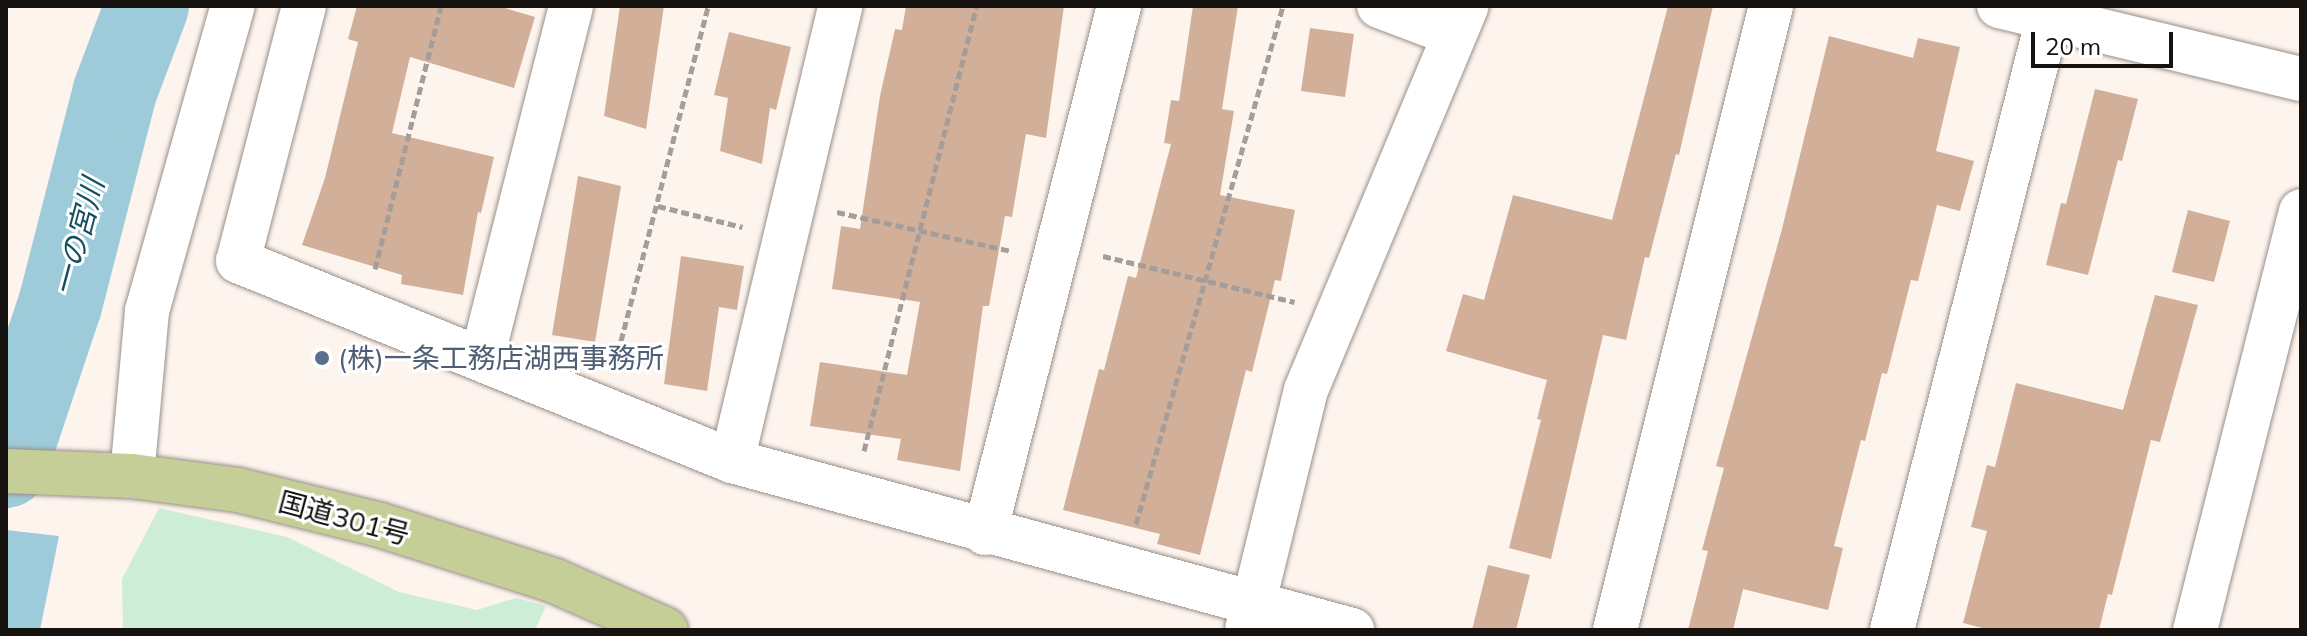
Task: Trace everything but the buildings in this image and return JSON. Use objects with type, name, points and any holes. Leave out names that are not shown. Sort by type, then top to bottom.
[{"type":"highway","name":"国道301号","points":[[6,471],[132,476],[238,490],[380,525],[555,581],[666,630]]},
{"type":"street","points":[[132,476],[147,311],[233,6]]},
{"type":"street","points":[[304,6],[238,261],[732,461],[1123,570],[1250,618],[1352,630]]},
{"type":"street","points":[[482,358],[571,6]]},
{"type":"street","points":[[732,461],[840,6]]},
{"type":"street","points":[[985,533],[1119,6]]},
{"type":"street","points":[[1250,618],[1306,390],[1460,20],[1379,6]]},
{"type":"street","points":[[1615,630],[1771,6]]},
{"type":"street","points":[[1999,6],[2301,79]]},
{"type":"street","points":[[1892,630],[2048,18]]},
{"type":"street","points":[[2195,630],[2301,211]]},
{"type":"path","points":[[364,311],[441,6]]},
{"type":"path","points":[[603,408],[708,6]]},
{"type":"path","points":[[853,495],[977,6]]},
{"type":"path","points":[[1123,570],[1203,279],[1283,6]]},
{"type":"path","points":[[658,206],[922,231],[1203,279],[1339,312]]},
{"type":"green space","points":[[159,508],[287,537],[399,592],[477,610],[516,598],[546,606],[535,630],[123,630],[122,579]]},
{"type":"water","points":[[6,530],[59,536],[40,630],[6,630]]},
{"type":"waterway","name":"一の宮川","points":[[6,466],[60,305],[115,91],[147,6]]},
{"type":"place","name":"(株)一条工務店湖西事務所","points":[[322,358]]}]
